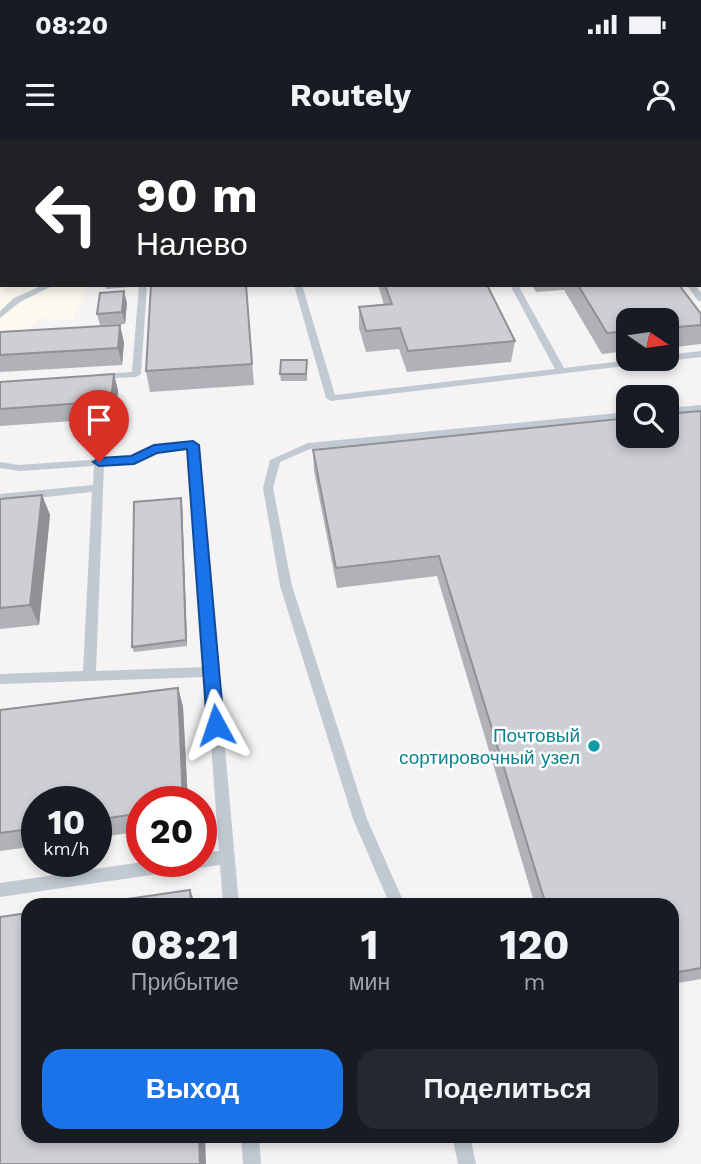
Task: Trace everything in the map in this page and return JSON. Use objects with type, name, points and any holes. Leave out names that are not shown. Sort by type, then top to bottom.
[{"type":"lane","points":[[0,315],[17,300],[46,287]]},
{"type":"lane","points":[[82,378],[136,374],[143,287]]},
{"type":"lane","points":[[299,287],[331,398],[616,364]]},
{"type":"lane","points":[[515,287],[561,371]]},
{"type":"lane","points":[[679,357],[701,354]]},
{"type":"lane","points":[[679,410],[701,408]]},
{"type":"lane","points":[[395,898],[360,819],[286,586],[268,488],[275,460],[308,446],[616,416]]},
{"type":"lane","points":[[0,465],[19,468],[134,460],[154,449],[193,445],[230,898]]},
{"type":"lane","points":[[89,677],[99,462]]},
{"type":"lane","points":[[0,498],[98,488]]},
{"type":"lane","points":[[0,679],[212,672]]},
{"type":"lane","points":[[217,858],[227,857]]},
{"type":"lane","points":[[0,890],[126,872]]},
{"type":"lane","points":[[250,1143],[252,1164]]},
{"type":"lane","points":[[462,1143],[467,1164]]},
{"type":"shaded area","points":[[0,287],[88,287],[72,321],[40,318],[12,343],[0,343]]},
{"type":"building","points":[[151,287],[246,287],[252,364],[146,371]]},
{"type":"building","points":[[386,287],[488,287],[515,341],[408,351],[400,328],[366,331],[359,307],[392,304]]},
{"type":"building","points":[[579,287],[681,287],[701,314],[701,325],[679,327],[679,308],[616,308],[616,332],[607,333]]},
{"type":"building","points":[[124,291],[122,312],[97,314],[100,293]]},
{"type":"building","points":[[120,325],[118,348],[0,355],[0,332]]},
{"type":"building","points":[[281,360],[307,360],[306,374],[280,374]]},
{"type":"building","points":[[114,374],[111,401],[0,409],[0,382]]},
{"type":"building","name":"Почтовый сортировочный узел","points":[[701,411],[701,968],[679,972],[679,898],[544,898],[439,556],[336,568],[313,450],[616,419],[616,448],[679,448],[679,413]]},
{"type":"building","points":[[42,495],[30,605],[0,608],[0,499]]},
{"type":"building","points":[[181,498],[186,640],[132,647],[134,502]]},
{"type":"building","points":[[178,688],[182,786],[126,786],[126,815],[112,818],[112,786],[21,786],[21,830],[0,833],[0,710]]},
{"type":"building","points":[[190,890],[191,898],[135,898]]},
{"type":"building","points":[[21,914],[21,1143],[199,1143],[200,1164],[0,1164],[0,917]]},
{"type":"place","name":"Почтовый сортировочный узел","points":[[594,746]]},
{"type":"route","points":[[99,462],[134,460],[154,449],[193,445],[216,725]]}]
